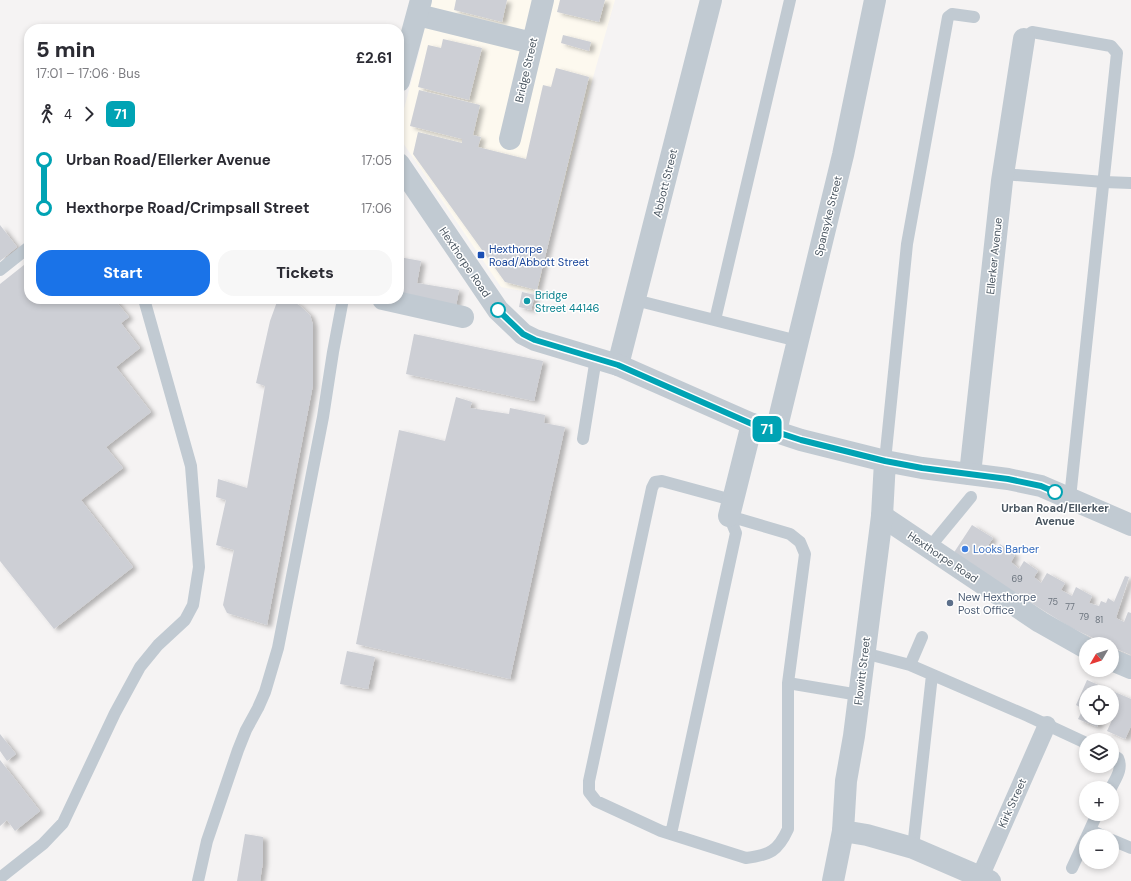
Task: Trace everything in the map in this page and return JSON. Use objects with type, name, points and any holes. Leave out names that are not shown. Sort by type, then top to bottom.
[{"type":"street","name":"Bridge Street","points":[[510,139],[543,0]]},
{"type":"street","name":"Abbott Street","points":[[618,365],[711,0]]},
{"type":"street","name":"Spansyke Street","points":[[776,432],[843,156],[875,0]]},
{"type":"street","points":[[404,63],[420,7],[532,43]]},
{"type":"street","name":"Ellerker Avenue","points":[[970,474],[1003,174],[1024,39]]},
{"type":"street","name":"Hexthorpe Road","points":[[404,173],[498,310],[523,334],[535,340],[618,365],[752,424],[801,440],[885,461],[922,468],[1008,479],[1041,486],[1131,524]]},
{"type":"street","points":[[404,304],[463,317]]},
{"type":"street","points":[[730,508],[752,424]]},
{"type":"street","name":"Flowitt Street","points":[[833,881],[843,831],[846,781],[859,695],[882,516],[885,461]]},
{"type":"street","name":"Hexthorpe Road","points":[[882,516],[1040,622],[1079,644]]},
{"type":"street","points":[[1119,663],[1131,668]]},
{"type":"street","name":"Kirk Street","points":[[982,880],[1046,725]]},
{"type":"street","points":[[843,831],[867,835],[913,848],[982,880]]},
{"type":"lane","points":[[715,320],[790,0]]},
{"type":"lane","points":[[885,461],[907,244],[948,17],[952,14],[974,17]]},
{"type":"lane","points":[[1024,39],[1032,32],[1111,46],[1117,53],[1070,498]]},
{"type":"lane","points":[[1003,174],[1131,183]]},
{"type":"lane","points":[[0,270],[24,251]]},
{"type":"lane","points":[[635,300],[798,341]]},
{"type":"lane","points":[[0,878],[43,844],[63,823],[115,713],[140,668],[158,645],[185,620],[193,605],[199,567],[191,466],[145,304]]},
{"type":"lane","points":[[198,881],[207,841],[238,750],[265,692],[278,648],[323,417],[342,304]]},
{"type":"lane","points":[[583,439],[596,358]]},
{"type":"lane","points":[[662,481],[730,508],[790,534],[800,542],[805,554],[788,683],[788,829],[782,842],[772,852],[761,856],[746,858],[661,831],[596,801],[589,792],[590,781],[652,488],[655,482],[662,481]]},
{"type":"lane","points":[[929,548],[970,498]]},
{"type":"lane","points":[[671,834],[736,533],[730,508]]},
{"type":"lane","points":[[910,665],[922,637]]},
{"type":"lane","points":[[864,653],[910,665],[1079,740]]},
{"type":"lane","points":[[913,848],[932,675]]},
{"type":"lane","points":[[788,683],[859,695]]},
{"type":"lane","points":[[1119,760],[1121,764],[1119,772]]},
{"type":"lane","points":[[1119,843],[1131,848]]},
{"type":"lane","points":[[1072,868],[1079,854]]},
{"type":"shaded area","points":[[431,0],[615,0],[583,113],[543,265],[538,294],[501,287],[404,144],[404,109]]},
{"type":"building","points":[[456,0],[507,0],[502,22],[454,10]]},
{"type":"building","points":[[560,0],[605,0],[599,22],[557,12]]},
{"type":"building","points":[[563,35],[591,42],[589,51],[561,43]]},
{"type":"building","points":[[443,39],[482,48],[469,100],[418,87],[428,45],[441,48]]},
{"type":"building","points":[[556,68],[589,77],[537,290],[505,282],[413,154],[418,132],[462,143],[462,139],[410,126],[419,90],[480,105],[473,135],[481,137],[478,147],[526,159],[543,85],[551,87]]},
{"type":"building","points":[[0,225],[17,247],[0,261]]},
{"type":"building","points":[[404,258],[421,261],[417,283],[459,290],[456,306],[404,296]]},
{"type":"building","points":[[24,265],[24,304],[118,304],[129,317],[121,323],[140,348],[116,367],[151,412],[106,447],[123,468],[81,500],[133,567],[54,629],[0,561],[0,284]]},
{"type":"building","name":"Bridge Street 44146","points":[[522,292],[535,295],[531,310],[519,307]]},
{"type":"building","points":[[276,304],[297,304],[310,315],[313,325],[313,385],[267,625],[227,613],[223,605],[234,550],[216,545],[226,500],[216,497],[218,479],[247,488],[265,386],[256,383],[270,321]]},
{"type":"building","points":[[414,334],[543,361],[534,401],[406,374]]},
{"type":"building","points":[[456,397],[472,402],[470,408],[509,414],[510,408],[545,415],[544,423],[565,427],[510,679],[356,644],[399,430],[445,441]]},
{"type":"building","points":[[972,525],[993,538],[987,547],[995,552],[1000,544],[1015,555],[1011,562],[1019,569],[1024,561],[1038,571],[1034,577],[1041,583],[1047,573],[1065,583],[1061,590],[1072,596],[1076,587],[1092,596],[1089,603],[1099,606],[1101,601],[1106,603],[1108,598],[1114,602],[1125,576],[1129,577],[1116,618],[1124,622],[1128,612],[1131,613],[1131,655],[1119,650],[1119,637],[1091,637],[1070,627],[953,554]]},
{"type":"building","points":[[347,651],[375,657],[368,689],[340,684]]},
{"type":"building","points":[[1087,680],[1099,685],[1085,685]]},
{"type":"building","points":[[1119,694],[1131,699],[1131,726],[1125,739],[1119,736],[1119,733],[1112,733],[1107,731],[1110,725],[1119,725]]},
{"type":"building","points":[[1079,698],[1079,707],[1076,705]]},
{"type":"building","points":[[0,734],[16,754],[7,761],[0,751]]},
{"type":"building","points":[[0,760],[40,811],[15,831],[7,820],[0,826]]},
{"type":"building","points":[[245,834],[263,837],[263,862],[260,881],[237,881]]},
{"type":"bus line","name":"71","points":[[498,310],[523,334],[535,340],[618,365],[715,406],[752,424],[801,440],[885,461],[922,468],[1008,479],[1041,486],[1055,492]]},
{"type":"place","name":"Hexthorpe Road/Abbott Street","points":[[481,255]]},
{"type":"place","name":"Bridge Street 44146","points":[[527,301]]},
{"type":"place","name":"Urban Road/Ellerker Avenue","points":[[1055,492]]},
{"type":"place","name":"Looks Barber","points":[[965,549]]},
{"type":"place","name":"New Hexthorpe Post Office","points":[[950,603]]}]
